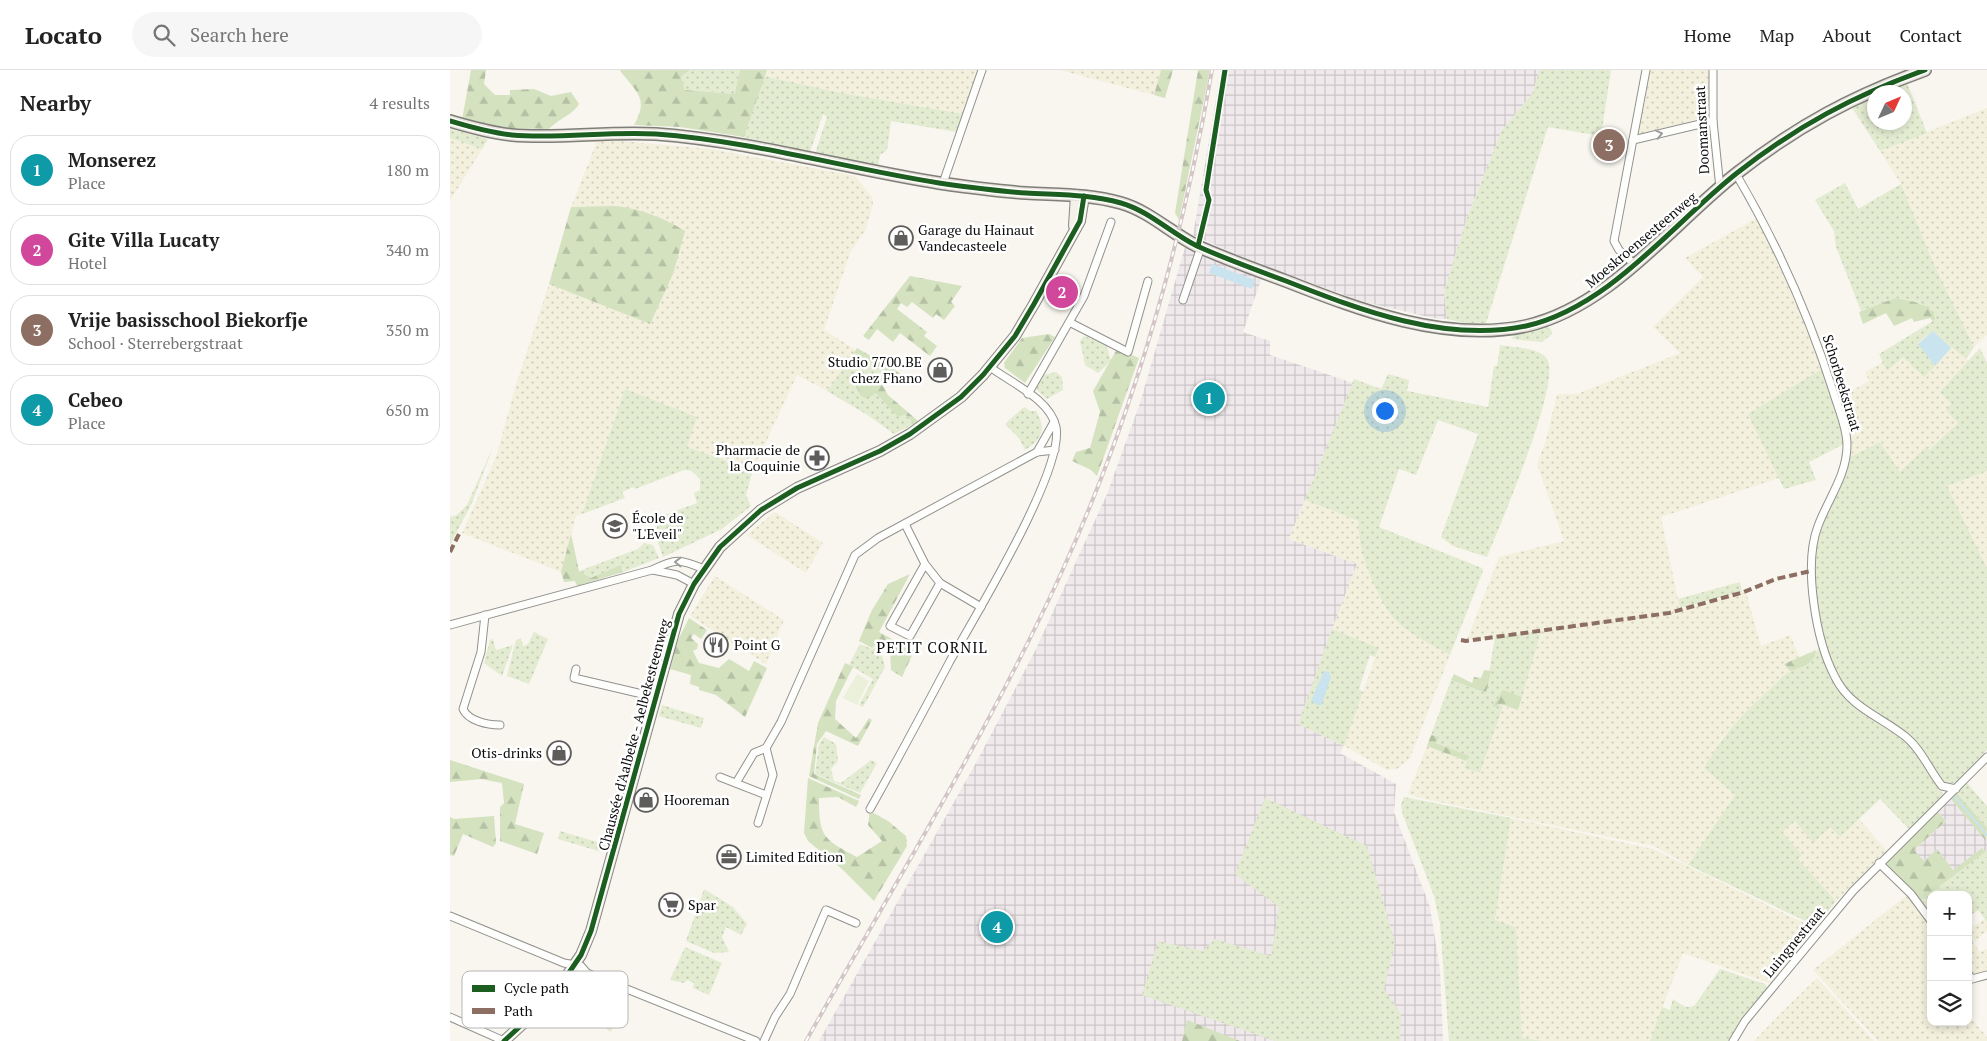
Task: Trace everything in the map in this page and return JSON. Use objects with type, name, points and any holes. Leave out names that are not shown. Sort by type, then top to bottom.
[{"type":"main road","name":"Moeskroensesteenweg","points":[[450,121],[510,134],[618,133],[707,140],[943,183],[1029,193],[1080,195],[1133,207],[1201,247],[1325,296],[1374,312],[1436,327],[1478,331],[1528,325],[1558,315],[1594,295],[1634,264],[1736,174],[1812,120],[1865,92],[1925,70]]},
{"type":"main road","name":"Chaussée d'Aalbeke - Aelbekesteenweg","points":[[570,971],[587,939],[600,900],[679,614],[694,584],[720,547],[760,510],[797,488],[880,451],[910,434],[961,396],[990,367],[1015,336],[1082,215],[1080,195]]},
{"type":"main road","name":"Chaussée d'Aalbeke - Aelbekesteenweg","points":[[504,1041],[518,1028]]},
{"type":"street","points":[[943,183],[982,70]]},
{"type":"street","points":[[1634,264],[1619,250],[1614,241],[1646,70]]},
{"type":"street","name":"Doomanstraat","points":[[1713,70],[1712,121],[1720,188]]},
{"type":"street","points":[[1633,140],[1712,121]]},
{"type":"street","name":"Schorbeekstraat","points":[[1736,174],[1781,257],[1810,323],[1846,432],[1846,454],[1842,473],[1818,527],[1812,554],[1810,576],[1814,603],[1830,665],[1835,678],[1848,696],[1872,716],[1907,738],[1942,786],[1956,788]]},
{"type":"street","points":[[1028,394],[1070,323],[1092,276],[1111,222]]},
{"type":"street","points":[[1183,300],[1201,247]]},
{"type":"street","points":[[1070,323],[1128,352],[1148,281]]},
{"type":"street","points":[[870,810],[1022,532],[1055,450],[1057,439],[1054,422],[1047,410],[990,367]]},
{"type":"street","points":[[1036,452],[1054,422]]},
{"type":"street","points":[[736,783],[754,754],[766,748],[785,714],[855,555],[865,546],[1036,452],[1055,450]]},
{"type":"street","points":[[905,524],[925,564],[940,583],[981,606]]},
{"type":"street","points":[[450,625],[652,570],[678,560],[704,569]]},
{"type":"street","points":[[925,564],[890,626],[910,636],[940,583]]},
{"type":"street","points":[[652,570],[677,575],[694,584]]},
{"type":"street","points":[[485,614],[481,652],[463,709],[465,715],[470,718],[500,725]]},
{"type":"street","name":"Chaussée d'Aalbeke - Aelbekesteenweg","points":[[576,668],[574,678],[655,697]]},
{"type":"street","points":[[758,823],[773,776],[766,748]]},
{"type":"street","name":"Luingnestraat","points":[[1734,1041],[1745,1021],[1820,930],[1879,863],[1987,757]]},
{"type":"street","points":[[720,777],[766,795]]},
{"type":"street","points":[[1879,863],[1911,894],[1927,916]]},
{"type":"street","points":[[764,1041],[775,1017],[790,994],[826,910],[856,923]]},
{"type":"street","points":[[450,916],[573,965],[577,971]]},
{"type":"street","points":[[1972,979],[1987,974]]},
{"type":"street","points":[[628,989],[756,1041]]},
{"type":"street","points":[[450,1017],[462,1022]]},
{"type":"street","points":[[475,1028],[504,1041]]},
{"type":"shaded area","points":[[767,70],[979,70],[963,114],[837,92],[765,76]]},
{"type":"shaded area","points":[[1060,70],[1161,70],[1154,95]]},
{"type":"shaded area","points":[[1221,70],[1540,70],[1532,94],[1502,130],[1468,215],[1444,291],[1447,319],[1433,318],[1364,302],[1250,261],[1193,235]]},
{"type":"shaded area","points":[[1648,70],[1711,70],[1710,116],[1640,134],[1638,131]]},
{"type":"shaded area","points":[[1987,108],[1987,335],[1974,347],[1935,267],[1901,184],[1880,151]]},
{"type":"shaded area","points":[[450,138],[482,149],[450,201]]},
{"type":"shaded area","points":[[598,139],[711,149],[855,176],[872,197],[873,204],[866,229],[850,253],[824,330],[856,350],[827,391],[797,375],[753,470],[687,447],[625,389],[582,514],[576,516],[561,572],[462,533],[496,457],[515,388],[549,284],[650,324],[586,206],[571,207]]},
{"type":"shaded area","points":[[1757,218],[1784,271],[1823,368],[1748,414],[1779,478],[1661,517],[1680,609],[1746,592],[1761,646],[1790,635],[1800,658],[1784,664],[1790,671],[1754,704],[1722,738],[1704,768],[1735,795],[1688,865],[1654,846],[1424,799],[1408,794],[1427,746],[1466,761],[1464,768],[1480,773],[1503,706],[1518,710],[1541,630],[1467,640],[1499,557],[1564,541],[1537,464],[1546,440],[1557,394],[1577,394],[1680,353],[1653,327],[1703,277],[1685,258]]},
{"type":"shaded area","points":[[1185,247],[1262,277],[1243,332],[1270,341],[1270,355],[1353,383],[1289,539],[1357,564],[1298,724],[1344,746],[1340,753],[1396,784],[1394,812],[1430,907],[1440,970],[1443,1041],[819,1041],[976,763],[1035,651],[1107,494],[1140,403]]},
{"type":"shaded area","points":[[1952,347],[1969,361],[1940,392],[1951,404],[1946,410],[1958,423],[1929,450],[1926,448],[1900,472],[1880,442],[1850,457],[1851,448],[1839,402],[1852,396],[1851,391],[1869,381],[1865,372],[1883,362],[1887,371],[1903,357],[1924,376]]},
{"type":"shaded area","points":[[1987,471],[1987,568],[1947,486]]},
{"type":"shaded area","points":[[1305,500],[1359,521],[1359,539],[1364,556],[1372,578],[1392,615],[1419,637],[1450,655],[1410,758],[1397,769],[1387,770],[1344,746],[1378,649],[1332,629],[1357,564],[1289,539]]},
{"type":"shaded area","points":[[775,512],[823,543],[806,573],[747,535]]},
{"type":"shaded area","points":[[715,576],[784,620],[766,664],[690,616]]},
{"type":"shaded area","points":[[1950,798],[1987,841],[1987,850],[1985,852],[1982,849],[1953,870],[1937,850],[1924,861],[1914,850],[1946,821],[1937,811]]},
{"type":"shaded area","points":[[1511,818],[1653,849],[1814,928],[1772,984],[1683,953],[1650,1041],[1543,1041],[1522,1039],[1516,927],[1495,921]]},
{"type":"shaded area","points":[[1859,819],[1887,851],[1836,901],[1798,859],[1802,855],[1782,832],[1795,821],[1830,827],[1840,837]]},
{"type":"shaded area","points":[[1908,894],[1927,920],[1927,1026],[1972,1026],[1972,1020],[1987,1037],[1987,1041],[1878,1041],[1813,970]]},
{"type":"shaded area","points":[[1985,919],[1987,922],[1987,931],[1973,942],[1980,952],[1987,949],[1987,972],[1972,978],[1972,936],[1972,927]]},
{"type":"shaded area","points":[[1817,978],[1874,1041],[1754,1041],[1785,1009]]},
{"type":"green space","points":[[471,70],[486,70],[484,84],[495,95],[510,95],[510,90],[534,89],[551,96],[571,92],[579,104],[577,108],[549,129],[510,128],[462,120]]},
{"type":"green space","points":[[620,70],[690,70],[681,77],[685,90],[735,94],[740,70],[767,70],[744,137],[680,127],[634,125],[639,116],[641,101],[639,95]]},
{"type":"green space","points":[[690,70],[740,70],[736,94],[685,90],[681,77]]},
{"type":"green space","points":[[1161,70],[1173,70],[1165,98],[1154,95]]},
{"type":"green space","points":[[1198,70],[1210,70],[1179,220],[1175,213]]},
{"type":"green space","points":[[1540,70],[1611,70],[1601,136],[1548,127],[1486,323],[1466,323],[1447,319],[1444,291],[1468,215],[1502,130],[1532,94]]},
{"type":"green space","points":[[764,76],[837,92],[963,114],[957,132],[891,121],[887,150],[880,155],[878,167],[815,154],[827,117],[823,114],[810,152],[744,137]]},
{"type":"green space","points":[[1912,96],[1927,133],[1880,151],[1851,106],[1867,99],[1867,130],[1912,130]]},
{"type":"green space","points":[[450,129],[488,139],[482,149],[450,138]]},
{"type":"green space","points":[[1845,183],[1858,209],[1901,184],[1935,267],[1974,347],[1966,359],[1933,331],[1918,343],[1935,366],[1924,377],[1903,357],[1887,371],[1879,354],[1933,321],[1922,304],[1895,298],[1861,311],[1836,247],[1834,231],[1815,200]]},
{"type":"green space","points":[[615,206],[651,214],[685,231],[673,274],[650,324],[549,284],[571,207]]},
{"type":"green space","points":[[910,276],[962,286],[951,302],[955,306],[944,320],[936,314],[933,318],[912,302],[907,307],[901,303],[897,309],[927,332],[924,336],[937,346],[930,356],[900,333],[893,342],[877,329],[869,340],[863,336]]},
{"type":"green space","points":[[1895,298],[1925,306],[1934,314],[1935,319],[1933,321],[1930,318],[1914,322],[1912,318],[1894,326],[1886,313],[1863,324],[1859,312]]},
{"type":"green space","points":[[1546,327],[1551,329],[1552,334],[1542,342],[1512,339],[1514,335]]},
{"type":"green space","points":[[1049,334],[1055,337],[1025,383],[1005,368],[1004,363],[1022,338]]},
{"type":"green space","points":[[1084,336],[1106,344],[1111,361],[1098,373],[1085,365],[1080,341]]},
{"type":"green space","points":[[1500,345],[1538,352],[1547,359],[1549,373],[1546,396],[1538,424],[1487,557],[1453,546],[1441,537],[1478,434],[1438,420],[1416,475],[1399,469],[1379,527],[1482,568],[1483,571],[1450,655],[1404,628],[1392,616],[1380,597],[1368,571],[1360,544],[1359,521],[1305,500],[1354,379],[1381,389],[1388,374],[1409,380],[1407,391],[1488,407],[1494,366],[1497,366]]},
{"type":"green space","points":[[857,348],[900,373],[897,378],[854,353]]},
{"type":"green space","points":[[1980,348],[1987,363],[1987,471],[1947,486],[1987,568],[1987,750],[1956,782],[1944,785],[1903,733],[1854,697],[1836,672],[1824,637],[1820,617],[1815,577],[1816,545],[1826,511],[1842,479],[1850,457],[1880,442],[1900,472],[1926,447],[1929,450],[1958,423],[1946,410],[1951,404],[1940,392]]},
{"type":"green space","points":[[1117,349],[1139,358],[1097,476],[1091,470],[1072,461],[1076,452],[1090,448],[1100,412],[1093,391]]},
{"type":"green space","points":[[854,353],[888,374],[881,383],[876,381],[868,387],[905,414],[914,424],[894,434],[869,416],[827,391]]},
{"type":"green space","points":[[1823,368],[1843,431],[1844,444],[1809,462],[1816,480],[1784,489],[1748,414]]},
{"type":"green space","points":[[1056,372],[1062,377],[1063,390],[1047,399],[1036,389],[1043,375]]},
{"type":"green space","points":[[861,378],[868,387],[876,381],[881,383],[888,395],[918,421],[914,424],[905,414],[898,417],[876,393],[867,399],[860,395],[854,380]]},
{"type":"green space","points":[[625,389],[697,417],[687,447],[753,470],[746,495],[751,506],[722,529],[663,557],[657,540],[657,518],[697,503],[694,493],[700,490],[700,479],[692,471],[684,470],[635,489],[634,487],[622,492],[625,498],[582,514]]},
{"type":"green space","points":[[1024,407],[1030,411],[1036,411],[1042,428],[1039,438],[1025,450],[1019,438],[1005,424]]},
{"type":"green space","points":[[493,447],[472,503],[450,545],[450,517],[457,515],[467,505]]},
{"type":"green space","points":[[571,534],[579,571],[591,578],[621,565],[623,572],[577,586],[575,581],[564,582],[561,572]]},
{"type":"green space","points":[[644,543],[653,545],[659,558],[623,572],[623,568],[591,578],[579,571],[638,549]]},
{"type":"green space","points":[[910,574],[879,632],[914,651],[902,677],[891,670],[890,648],[880,641],[872,648],[859,641],[872,610],[888,584]]},
{"type":"green space","points":[[1740,582],[1742,592],[1680,608],[1678,599]]},
{"type":"green space","points":[[689,618],[707,630],[701,639],[694,634],[691,638],[698,644],[697,649],[693,651],[699,663],[719,668],[729,659],[749,671],[754,661],[767,668],[745,717],[716,695],[699,690],[699,687],[690,684],[691,675],[670,669],[676,644]]},
{"type":"green space","points":[[1332,629],[1379,648],[1375,657],[1370,655],[1359,689],[1363,692],[1344,746],[1298,724]]},
{"type":"green space","points":[[1541,631],[1522,697],[1503,691],[1500,704],[1503,706],[1480,773],[1464,768],[1468,756],[1436,743],[1431,735],[1451,680],[1486,693],[1495,636]]},
{"type":"green space","points":[[534,632],[548,639],[529,684],[507,676],[516,640],[521,638],[523,646],[528,644]]},
{"type":"green space","points":[[493,639],[496,650],[513,645],[502,676],[484,663],[490,640]]},
{"type":"green space","points":[[860,644],[872,649],[879,644],[885,667],[863,707],[859,705],[873,679],[849,665]]},
{"type":"green space","points":[[1822,644],[1834,682],[1916,750],[1944,796],[1909,829],[1880,799],[1840,837],[1830,827],[1813,843],[1795,821],[1782,832],[1802,855],[1798,859],[1836,901],[1816,926],[1688,865],[1735,795],[1704,768],[1725,736],[1749,708],[1786,674],[1809,662]]},
{"type":"green space","points":[[1816,650],[1810,662],[1803,666],[1790,671],[1784,664]]},
{"type":"green space","points":[[845,663],[853,667],[836,701],[835,719],[856,738],[869,718],[872,720],[858,746],[826,731],[817,744],[814,774],[861,795],[859,799],[809,776],[818,723]]},
{"type":"green space","points":[[1484,670],[1491,671],[1486,693],[1451,680],[1454,674],[1472,683],[1474,677],[1481,678]]},
{"type":"green space","points":[[857,674],[869,681],[857,705],[843,698]]},
{"type":"green space","points":[[1503,690],[1522,697],[1518,710],[1500,704],[1495,707],[1493,706]]},
{"type":"green space","points":[[662,705],[704,718],[701,728],[659,716]]},
{"type":"green space","points":[[1431,735],[1438,737],[1436,743],[1469,756],[1466,761],[1427,746]]},
{"type":"green space","points":[[824,737],[836,744],[838,761],[831,769],[834,781],[841,783],[871,760],[877,763],[860,793],[815,774],[819,744]]},
{"type":"green space","points":[[450,760],[524,784],[515,824],[544,833],[537,854],[500,841],[500,807],[504,803],[502,783],[481,779],[450,782]]},
{"type":"green space","points":[[808,778],[859,801],[856,807],[838,797],[819,798],[822,829],[830,841],[837,846],[857,857],[882,841],[868,825],[870,811],[888,821],[906,836],[907,846],[874,901],[843,870],[808,841],[804,833]]},
{"type":"green space","points":[[1966,782],[1987,806],[1987,828],[1956,792]]},
{"type":"green space","points":[[1956,792],[1987,828],[1986,841],[1950,798]]},
{"type":"green space","points":[[1404,797],[1511,818],[1495,920],[1516,927],[1522,1038],[1543,1041],[1449,1041],[1440,924],[1434,896],[1403,815],[1401,805]]},
{"type":"green space","points":[[1265,798],[1367,846],[1395,943],[1384,989],[1401,1014],[1400,1041],[1275,1041],[1142,995],[1158,941],[1203,951],[1215,939],[1271,956],[1279,907],[1235,874]]},
{"type":"green space","points":[[1937,811],[1946,821],[1914,850],[1924,861],[1937,849],[1953,870],[1982,848],[1985,852],[1934,891],[1927,891],[1927,896],[1919,902],[1885,862]]},
{"type":"green space","points":[[494,816],[496,843],[493,847],[463,834],[454,856],[450,855],[450,817],[454,819]]},
{"type":"green space","points":[[560,831],[607,845],[605,853],[558,839]]},
{"type":"green space","points":[[1987,850],[1987,922],[1978,910],[1972,914],[1972,891],[1933,891]]},
{"type":"green space","points":[[704,889],[733,907],[747,924],[741,935],[726,927],[722,937],[729,952],[714,953],[686,941]]},
{"type":"green space","points":[[1927,896],[1927,913],[1919,902]]},
{"type":"green space","points":[[685,947],[722,963],[709,995],[693,988],[694,983],[687,980],[684,983],[670,980]]},
{"type":"green space","points":[[1720,969],[1765,984],[1768,989],[1731,1041],[1650,1041],[1662,1007],[1670,1010],[1673,999],[1686,1007],[1695,1005]]},
{"type":"green space","points":[[1187,1020],[1240,1041],[1182,1041]]},
{"type":"water","points":[[1212,264],[1255,280],[1252,289],[1209,273]]},
{"type":"water","points":[[1933,331],[1951,348],[1935,366],[1918,344]]},
{"type":"water","points":[[1324,671],[1329,672],[1331,677],[1322,704],[1319,706],[1311,701]]},
{"type":"waterway","points":[[1955,797],[1987,835]]},
{"type":"railway","points":[[806,1041],[937,812],[1000,696],[1059,578],[1086,517],[1132,393],[1152,329],[1186,201],[1212,70]]},
{"type":"marked path","points":[[450,552],[460,532]]},
{"type":"marked path","points":[[1461,640],[1466,641],[1669,613],[1744,592],[1776,579],[1811,571]]},
{"type":"cycle path","points":[[1198,246],[1209,200],[1206,190],[1225,70]]},
{"type":"cycle path","points":[[450,121],[481,130],[512,135],[548,136],[638,133],[727,142],[939,183],[1109,200],[1141,211],[1187,241],[1208,251],[1343,303],[1403,321],[1434,327],[1495,330],[1526,326],[1557,316],[1585,301],[1613,283],[1639,262],[1713,193],[1759,156],[1826,114],[1874,90],[1925,70]]},
{"type":"cycle path","points":[[570,971],[581,955],[591,931],[679,614],[694,584],[720,547],[761,510],[797,488],[880,451],[910,434],[961,397],[983,375],[1015,336],[1080,221],[1084,196]]},
{"type":"cycle path","points":[[504,1041],[518,1028]]},
{"type":"place","name":"Vrije basisschool Biekorfje","points":[[1609,145]]},
{"type":"place","name":"Garage du Hainaut Vandecasteele","points":[[901,238]]},
{"type":"place","name":"Gite Villa Lucaty","points":[[1062,292]]},
{"type":"place","name":"Studio 7700.BE chez Fhano","points":[[940,370]]},
{"type":"place","name":"Monserez","points":[[1209,398]]},
{"type":"place","name":"Pharmacie de la Coquinie","points":[[817,458]]},
{"type":"place","name":"École de \"L'Eveil\"","points":[[615,526]]},
{"type":"place","name":"Point G","points":[[716,645]]},
{"type":"place","name":"Otis-drinks","points":[[559,753]]},
{"type":"place","name":"Hooreman","points":[[646,800]]},
{"type":"place","name":"Limited Edition","points":[[729,857]]},
{"type":"place","name":"Spar","points":[[671,905]]},
{"type":"place","name":"Cebeo","points":[[997,927]]},
{"type":"district","name":"PETIT CORNIL","points":[[932,648]]}]
